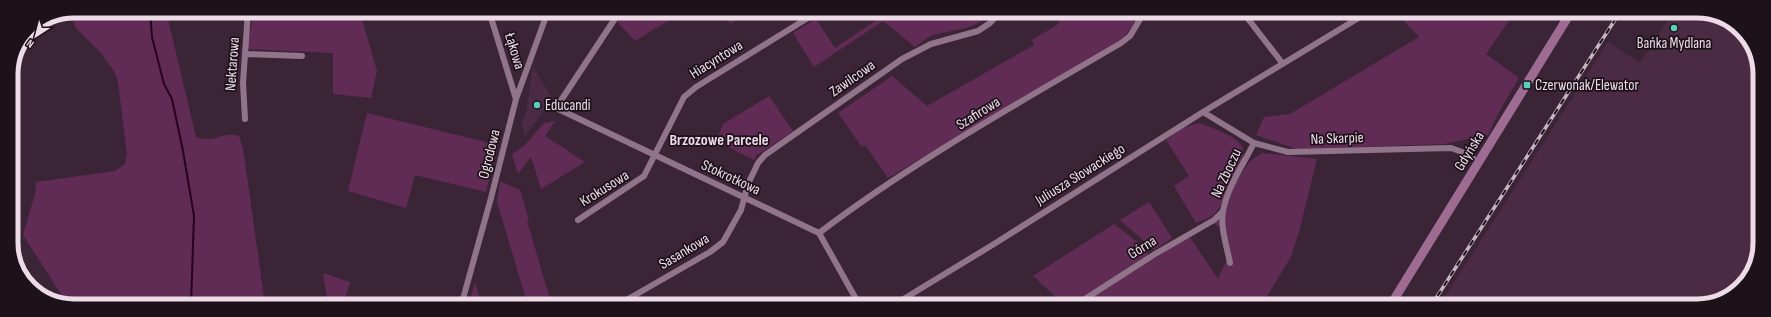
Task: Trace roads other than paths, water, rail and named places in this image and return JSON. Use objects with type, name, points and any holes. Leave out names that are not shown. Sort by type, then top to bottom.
[{"type":"main road","name":"Gdyńska","points":[[1394,299],[1567,18]]},
{"type":"street","name":"Nektarowa","points":[[245,119],[243,91],[248,18]]},
{"type":"street","name":"Łąkowa","points":[[491,18],[516,99]]},
{"type":"street","name":"Ogrodowa","points":[[463,299],[492,198],[516,99],[545,18]]},
{"type":"street","name":"Stokrotkowa","points":[[615,18],[556,108],[819,233]]},
{"type":"street","name":"Hiacyntowa","points":[[655,156],[684,97],[696,86],[808,18]]},
{"type":"street","name":"Zawilcowa","points":[[744,197],[748,184],[758,163],[766,155],[902,60],[931,44],[978,31],[995,18]]},
{"type":"street","name":"Szafirowa","points":[[819,233],[864,199],[998,115],[1121,43],[1130,36],[1141,18]]},
{"type":"street","points":[[1247,18],[1283,64]]},
{"type":"street","name":"Juliusza Słowackiego","points":[[904,299],[994,244],[1203,112],[1360,18]]},
{"type":"street","points":[[246,54],[302,56]]},
{"type":"street","name":"Na Skarpie","points":[[1203,112],[1254,143],[1277,150],[1299,152],[1451,148],[1462,152],[1479,162]]},
{"type":"street","name":"Na Zboczu","points":[[1230,263],[1223,222],[1223,211],[1230,190],[1254,143]]},
{"type":"street","name":"Krokusowa","points":[[578,220],[638,182],[644,176],[655,156]]},
{"type":"street","name":"Sasankowa","points":[[628,299],[710,252],[723,242],[741,210],[744,197]]},
{"type":"street","name":"Górna","points":[[1085,299],[1214,220],[1223,211]]},
{"type":"street","points":[[819,233],[856,299]]},
{"type":"waterway","points":[[151,18],[152,37],[164,84],[172,99],[183,151],[194,216],[191,299]]},
{"type":"railway","points":[[1436,299],[1616,18]]},
{"type":"place","name":"Bańka Mydlana","points":[[1674,28]]},
{"type":"place","name":"Czerwonak/Elewator","points":[[1527,85]]},
{"type":"place","name":"Educandi","points":[[537,105]]},
{"type":"district","name":"Brzozowe Parcele","points":[[719,139]]}]
